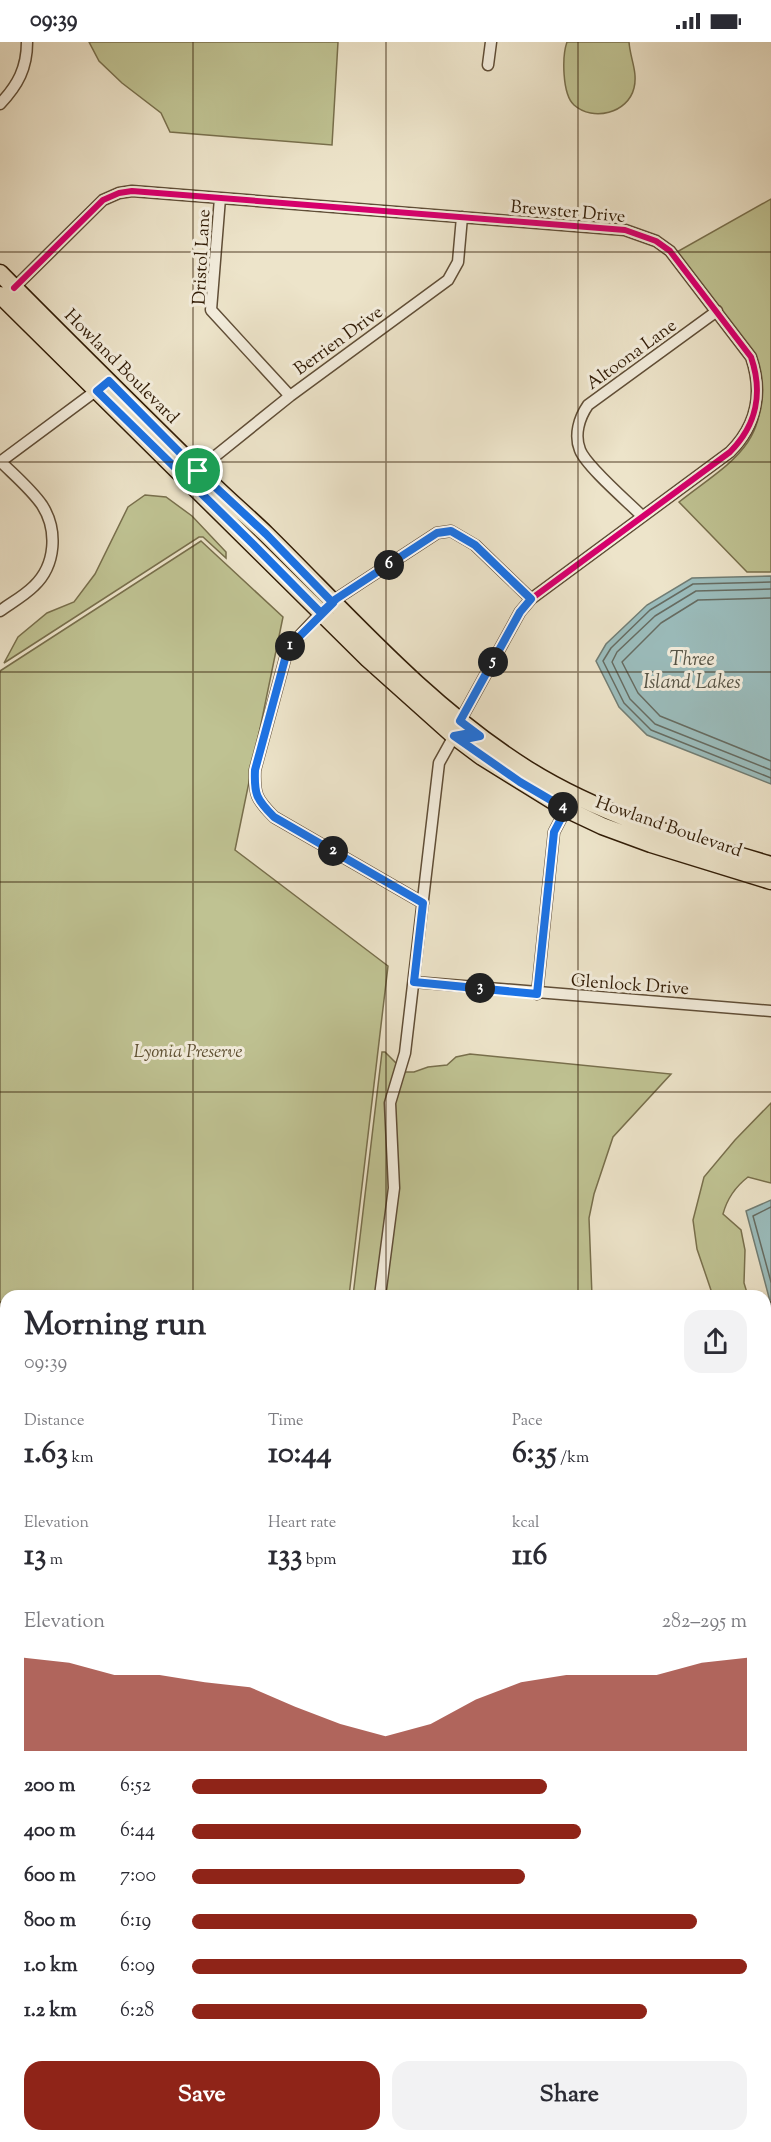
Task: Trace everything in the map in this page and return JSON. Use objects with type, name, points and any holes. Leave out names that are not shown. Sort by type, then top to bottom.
[{"type":"main road","name":"Howland Boulevard","points":[[0,273],[7,291],[103,386],[253,544],[327,608]]},
{"type":"main road","name":"Howland Boulevard","points":[[103,386],[266,534],[327,608],[402,690],[470,738],[480,736],[528,769],[592,803],[667,834],[771,865]]},
{"type":"main road","name":"Howland Boulevard","points":[[457,728],[510,776],[566,809],[651,844],[771,881]]},
{"type":"street","points":[[0,104],[10,93],[24,70],[27,42]]},
{"type":"street","points":[[488,65],[491,42]]},
{"type":"street","name":"Brewster Drive","points":[[7,291],[103,200],[119,193],[132,191],[625,231],[645,236],[670,251],[751,357],[758,390],[756,409],[751,425],[740,442],[730,452],[531,599],[520,612],[439,763],[405,1053],[390,1103],[394,1188],[381,1290]]},
{"type":"street","name":"Dristol Lane","points":[[220,198],[211,310],[290,396]]},
{"type":"street","name":"Berrien Drive","points":[[198,471],[290,396],[448,280],[458,262],[462,217]]},
{"type":"street","name":"Altoona Lane","points":[[642,516],[587,461],[580,450],[577,433],[582,415],[588,405],[717,311]]},
{"type":"street","points":[[0,611],[34,586],[46,569],[52,555],[53,542],[50,523],[41,504],[0,461],[103,386]]},
{"type":"street","points":[[423,903],[274,817],[262,805],[255,790],[255,770],[288,648],[327,608],[437,533],[451,531],[475,545],[531,599]]},
{"type":"street","points":[[537,994],[554,832],[566,809]]},
{"type":"street","name":"Glenlock Drive","points":[[414,982],[537,994],[771,1011]]},
{"type":"green space","points":[[89,42],[338,42],[332,145],[170,132],[161,113],[122,83],[99,61]]},
{"type":"green space","points":[[567,42],[629,42],[635,82],[625,104],[600,114],[582,110],[574,105],[567,92],[564,75]]},
{"type":"green space","points":[[771,199],[771,572],[747,572],[679,502],[729,464],[752,436],[758,419],[761,398],[759,374],[675,253]]},
{"type":"green space","points":[[145,495],[166,497],[192,516],[226,552],[226,558],[203,537],[199,537],[4,663],[18,637],[47,613],[74,602],[95,574],[128,507]]},
{"type":"green space","name":"Lyonia Preserve","points":[[201,541],[283,617],[235,850],[388,966],[350,1290],[0,1290],[0,671]]},
{"type":"green space","points":[[382,1052],[385,1052],[405,1072],[447,1065],[456,1057],[470,1054],[671,1074],[613,1137],[594,1194],[589,1218],[592,1290],[354,1290]]},
{"type":"green space","points":[[771,1103],[771,1183],[748,1177],[732,1194],[723,1214],[741,1230],[745,1250],[744,1283],[746,1290],[711,1290],[697,1249],[693,1220],[704,1177],[735,1140]]},
{"type":"water","name":"Three Island Lakes","points":[[771,576],[771,784],[647,735],[619,707],[596,661],[606,644],[647,605],[692,578]]},
{"type":"water","points":[[771,1200],[771,1290],[767,1290],[746,1211]]},
{"type":"cycle path","points":[[14,288],[103,200],[119,193],[132,191],[625,230],[656,241],[670,251],[751,357],[757,383],[752,419],[739,442],[730,452],[531,599],[520,612],[460,721]]},
{"type":"cycle path","points":[[423,903],[274,817],[257,796],[255,770],[288,648],[336,599],[437,533],[451,531],[475,545],[531,599]]},
{"type":"route","points":[[198,471],[109,381],[97,391],[321,613],[333,603],[336,599],[437,533],[451,531],[475,545],[531,599],[520,612],[460,721],[480,736],[470,738],[465,734],[454,736],[520,782],[566,809],[554,832],[537,994],[414,982],[423,903],[274,817],[262,805],[255,790],[255,770],[288,648],[333,603],[266,534],[198,471]]}]
